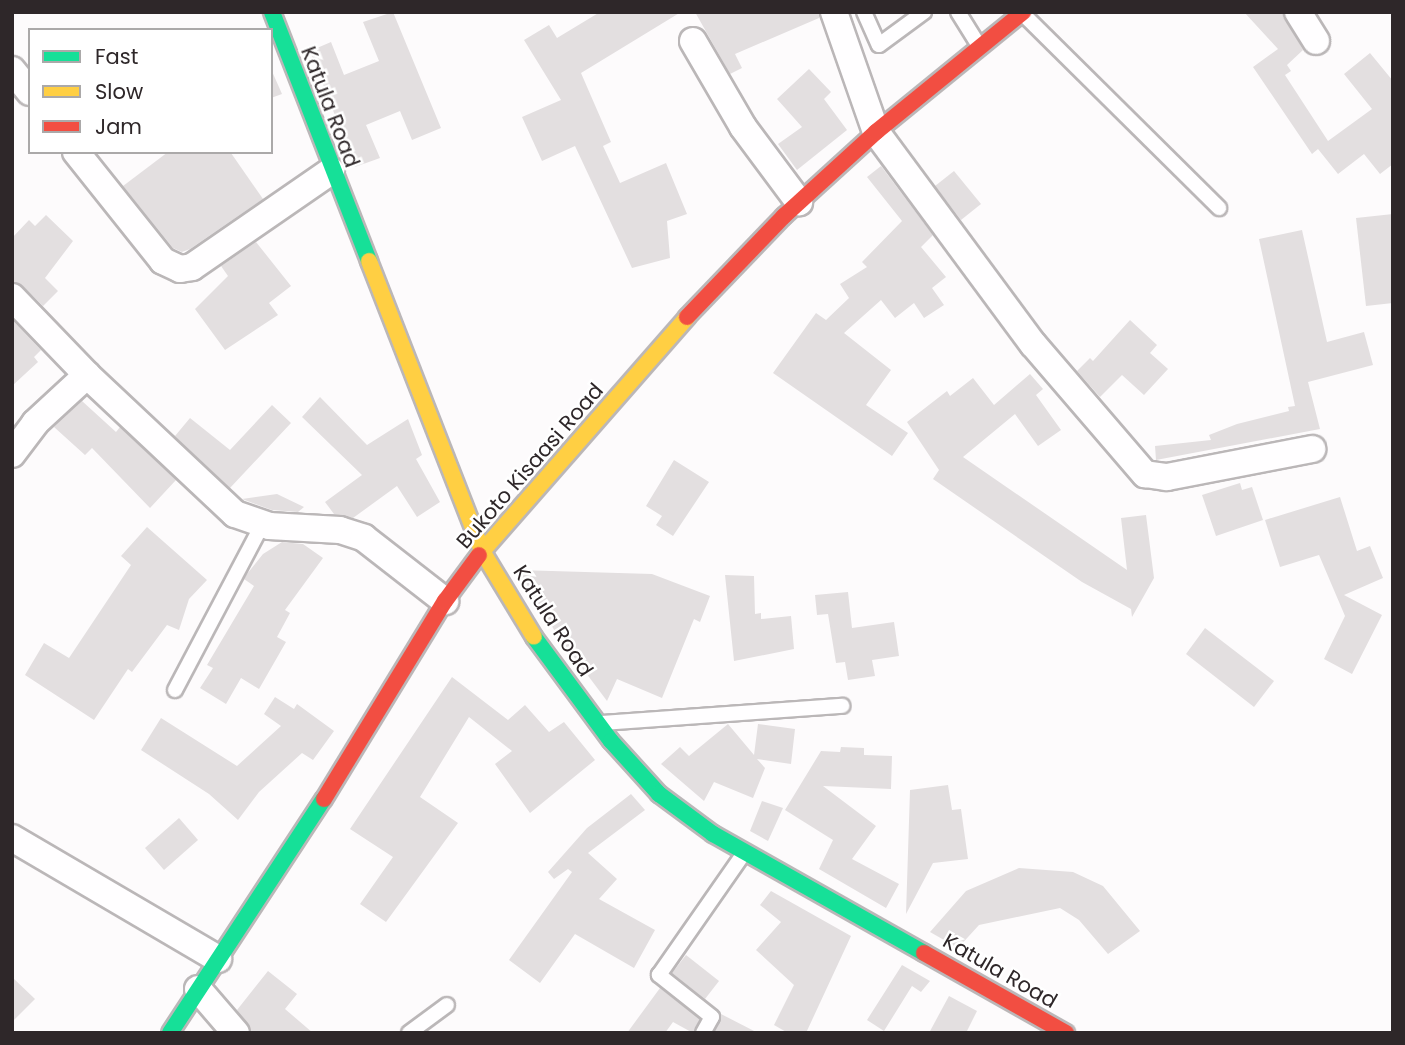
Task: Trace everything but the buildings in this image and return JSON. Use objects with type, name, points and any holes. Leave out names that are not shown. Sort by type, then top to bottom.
[{"type":"street","name":"Katula Road","points":[[272,12],[331,170],[400,329],[482,551],[540,645],[598,723],[659,794],[745,852],[1066,1033]]},
{"type":"street","points":[[834,12],[877,132],[1033,344],[1145,474],[1167,477],[1312,449]]},
{"type":"street","points":[[1298,12],[1316,41]]},
{"type":"street","name":"Bukoto Kisaasi Road","points":[[170,1033],[331,788],[445,601],[482,551],[698,303],[799,202],[877,132],[1022,13]]},
{"type":"street","points":[[694,41],[743,127],[799,202]]},
{"type":"street","points":[[12,70],[28,90]]},
{"type":"street","points":[[78,154],[163,261],[180,269],[192,267],[331,170]]},
{"type":"street","points":[[12,297],[87,375],[235,514],[262,525],[340,530],[364,538],[388,552],[445,601]]},
{"type":"street","points":[[12,454],[35,423],[87,375]]},
{"type":"street","points":[[12,838],[218,959]]},
{"type":"street","points":[[198,989],[236,1033]]},
{"type":"lane","points":[[864,12],[879,45],[924,12]]},
{"type":"lane","points":[[958,12],[980,47]]},
{"type":"lane","points":[[1022,13],[1219,208]]},
{"type":"lane","points":[[175,690],[262,525]]},
{"type":"lane","points":[[598,723],[842,706]]},
{"type":"lane","points":[[703,1033],[712,1017],[659,975],[745,852]]},
{"type":"lane","points":[[409,1033],[447,1005]]},
{"type":"traffic: fast","points":[[272,12],[369,261]]},
{"type":"traffic: fast","points":[[534,637],[611,741],[659,794],[713,834],[924,953]]},
{"type":"traffic: fast","points":[[170,1033],[324,799]]},
{"type":"traffic: slow","points":[[369,261],[482,551],[534,637]]},
{"type":"traffic: slow","points":[[479,555],[687,317]]},
{"type":"traffic: jam","points":[[687,317],[784,216],[876,132],[1023,12]]},
{"type":"traffic: jam","points":[[324,799],[445,601],[479,555]]},
{"type":"traffic: jam","points":[[924,953],[1066,1033]]}]
